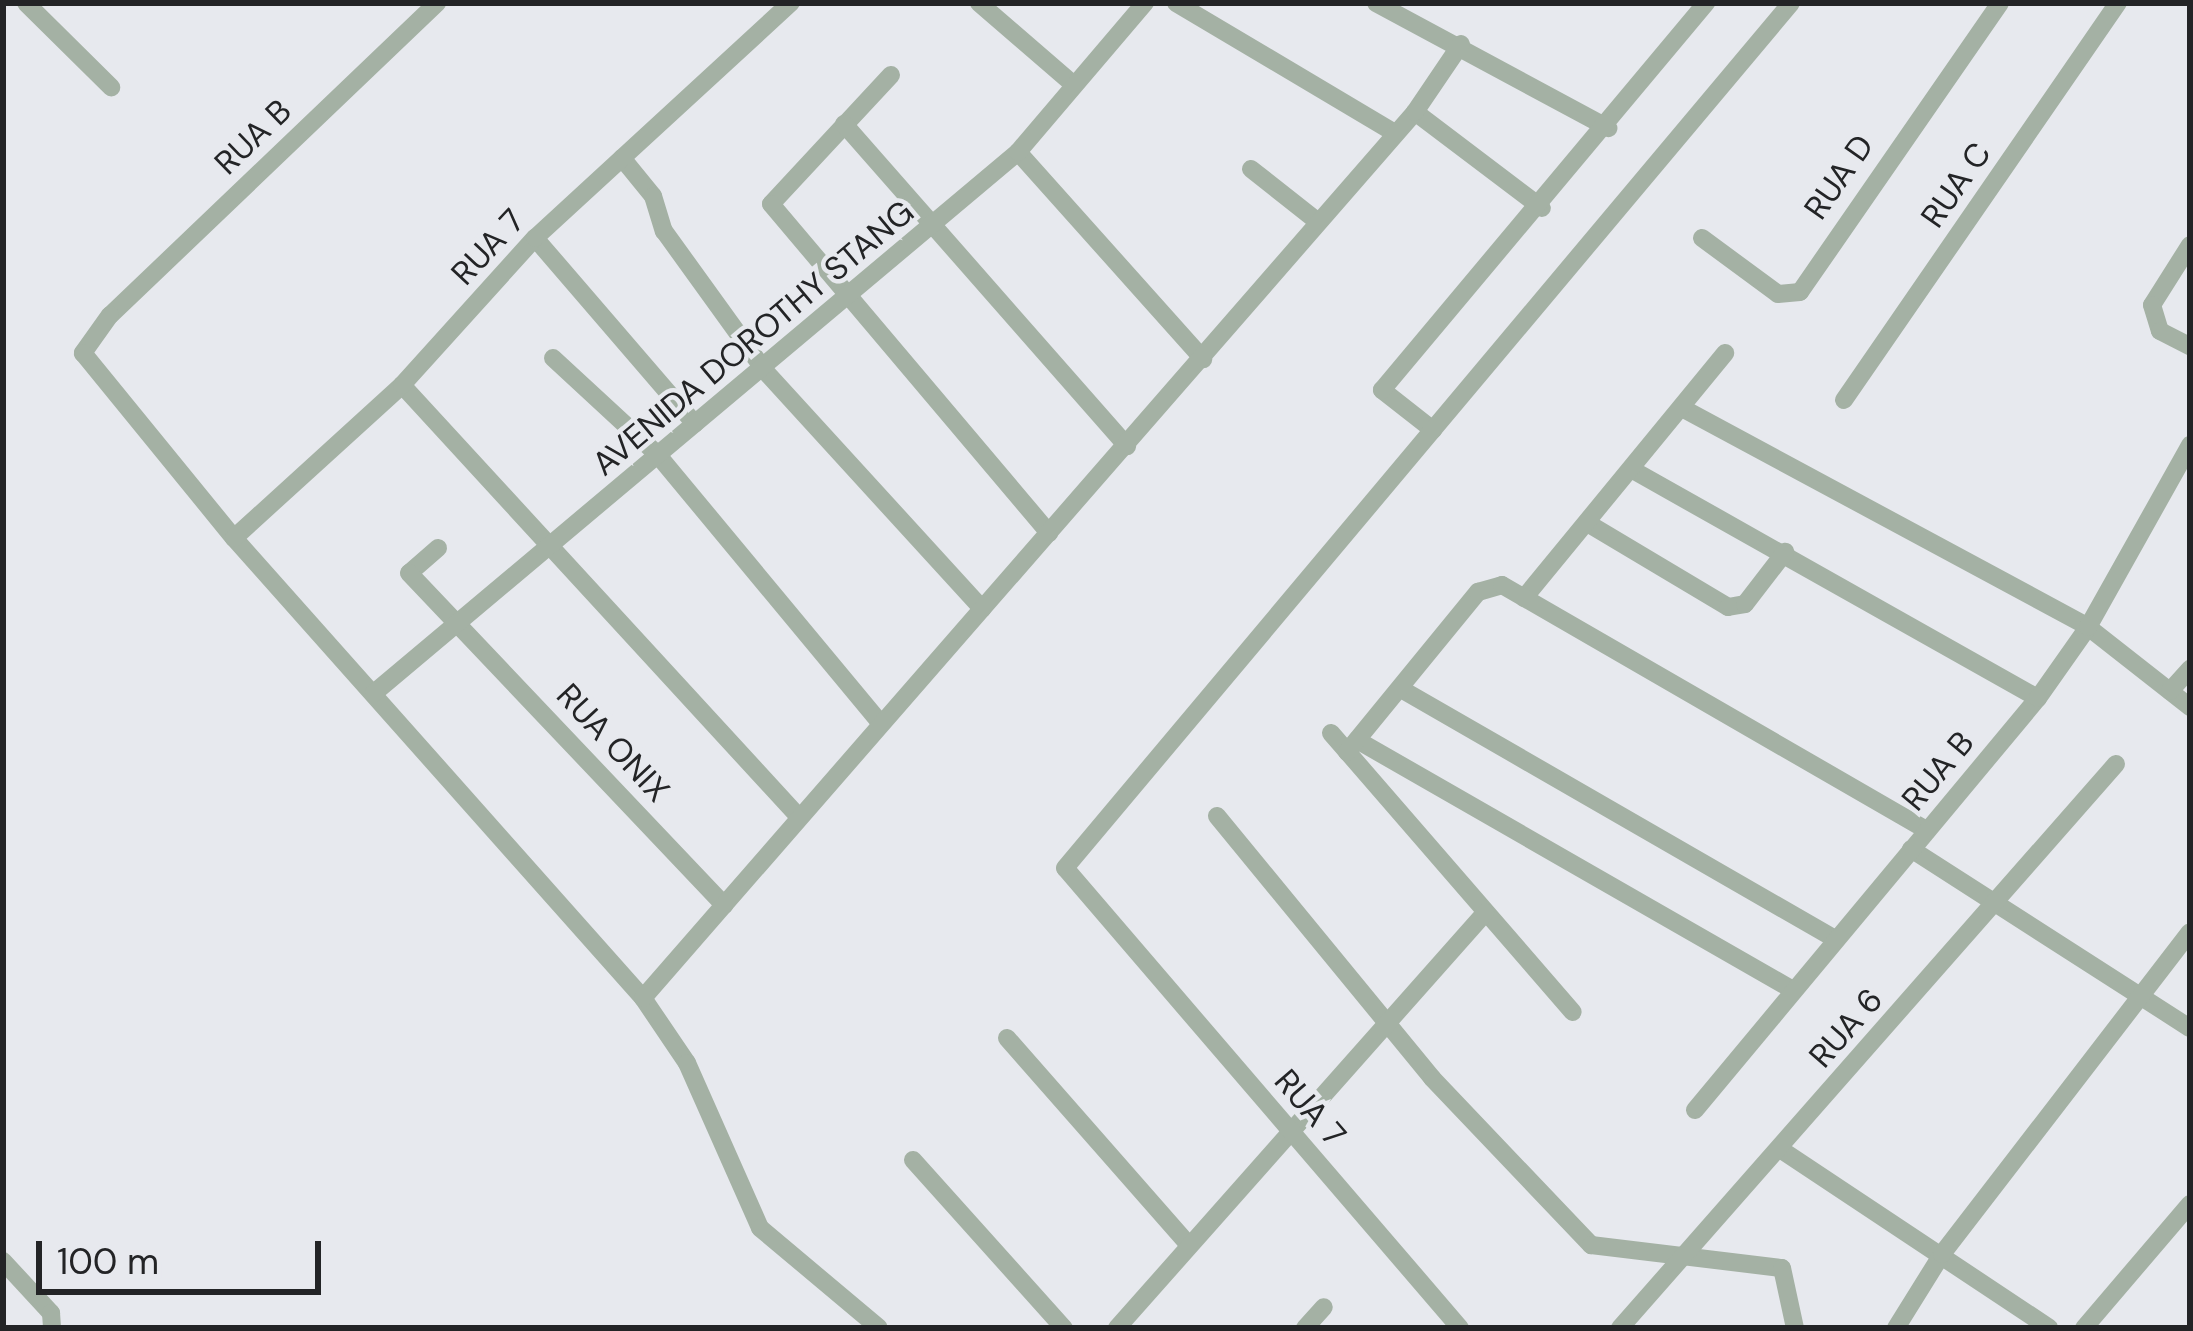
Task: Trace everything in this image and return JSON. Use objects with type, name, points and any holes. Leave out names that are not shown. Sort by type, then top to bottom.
[{"type":"street","points":[[26,3],[111,87]]},
{"type":"street","name":"RUA B","points":[[234,538],[85,360],[86,340],[437,3]]},
{"type":"street","name":"RUA 7","points":[[234,538],[402,385],[536,238],[791,3]]},
{"type":"street","points":[[979,3],[1073,84]]},
{"type":"street","name":"AVENIDA DOROTHY STANG","points":[[374,692],[551,550],[657,454],[851,299],[1018,152],[1145,3]]},
{"type":"street","points":[[1176,3],[1393,132]]},
{"type":"street","points":[[1376,3],[1461,44],[1608,128]]},
{"type":"street","points":[[1706,3],[1542,208],[1382,390],[1433,430],[1791,3]]},
{"type":"street","name":"RUA D","points":[[1702,238],[1778,294],[1800,292],[1863,191],[2000,3]]},
{"type":"street","name":"RUA C","points":[[1844,400],[2118,3]]},
{"type":"street","points":[[644,998],[1415,112],[1461,44]]},
{"type":"street","points":[[891,75],[771,204],[1049,533]]},
{"type":"street","points":[[1415,112],[1542,208]]},
{"type":"street","points":[[844,124],[1127,446]]},
{"type":"street","points":[[1018,152],[1203,359]]},
{"type":"street","points":[[622,158],[765,371],[982,610]]},
{"type":"street","points":[[1251,169],[1318,222]]},
{"type":"street","points":[[536,238],[695,424]]},
{"type":"street","points":[[2190,244],[2152,305],[2160,331],[2190,346]]},
{"type":"street","points":[[1524,598],[1725,353]]},
{"type":"street","points":[[554,358],[657,454],[880,723]]},
{"type":"street","points":[[402,385],[799,818]]},
{"type":"street","points":[[1682,408],[2088,626],[2190,707]]},
{"type":"street","name":"RUA 7","points":[[1433,430],[1065,868],[1460,1328]]},
{"type":"street","name":"RUA B","points":[[1695,1110],[2038,698],[2088,626],[2190,445]]},
{"type":"street","points":[[1631,469],[2038,698]]},
{"type":"street","points":[[1589,524],[1728,608],[1745,604],[1785,552]]},
{"type":"street","points":[[234,538],[644,998],[688,1063],[760,1228],[878,1328]]},
{"type":"street","name":"RUA ONIX","points":[[438,548],[409,573],[724,905]]},
{"type":"street","points":[[1352,746],[1490,584],[1524,598],[1927,830]]},
{"type":"street","points":[[2170,691],[2190,669]]},
{"type":"street","points":[[1401,689],[1835,939]]},
{"type":"street","points":[[1330,733],[1793,990]]},
{"type":"street","points":[[1352,746],[1485,913],[1573,1012]]},
{"type":"street","name":"RUA 6","points":[[1620,1328],[1650,1286],[1685,1255],[2116,764]]},
{"type":"street","points":[[1217,816],[1432,1078],[1591,1245],[1782,1268],[1795,1328]]},
{"type":"street","points":[[1911,849],[2190,1028]]},
{"type":"street","points":[[1117,1328],[1386,1017],[1485,913]]},
{"type":"street","points":[[1896,1328],[1942,1254],[2190,932]]},
{"type":"street","points":[[1007,1038],[1188,1244]]},
{"type":"street","points":[[1780,1148],[2049,1328]]},
{"type":"street","points":[[913,1160],[1064,1328]]},
{"type":"street","points":[[2084,1328],[2190,1204]]},
{"type":"street","points":[[3,1261],[50,1313],[52,1328]]},
{"type":"street","points":[[1305,1328],[1324,1307]]}]
